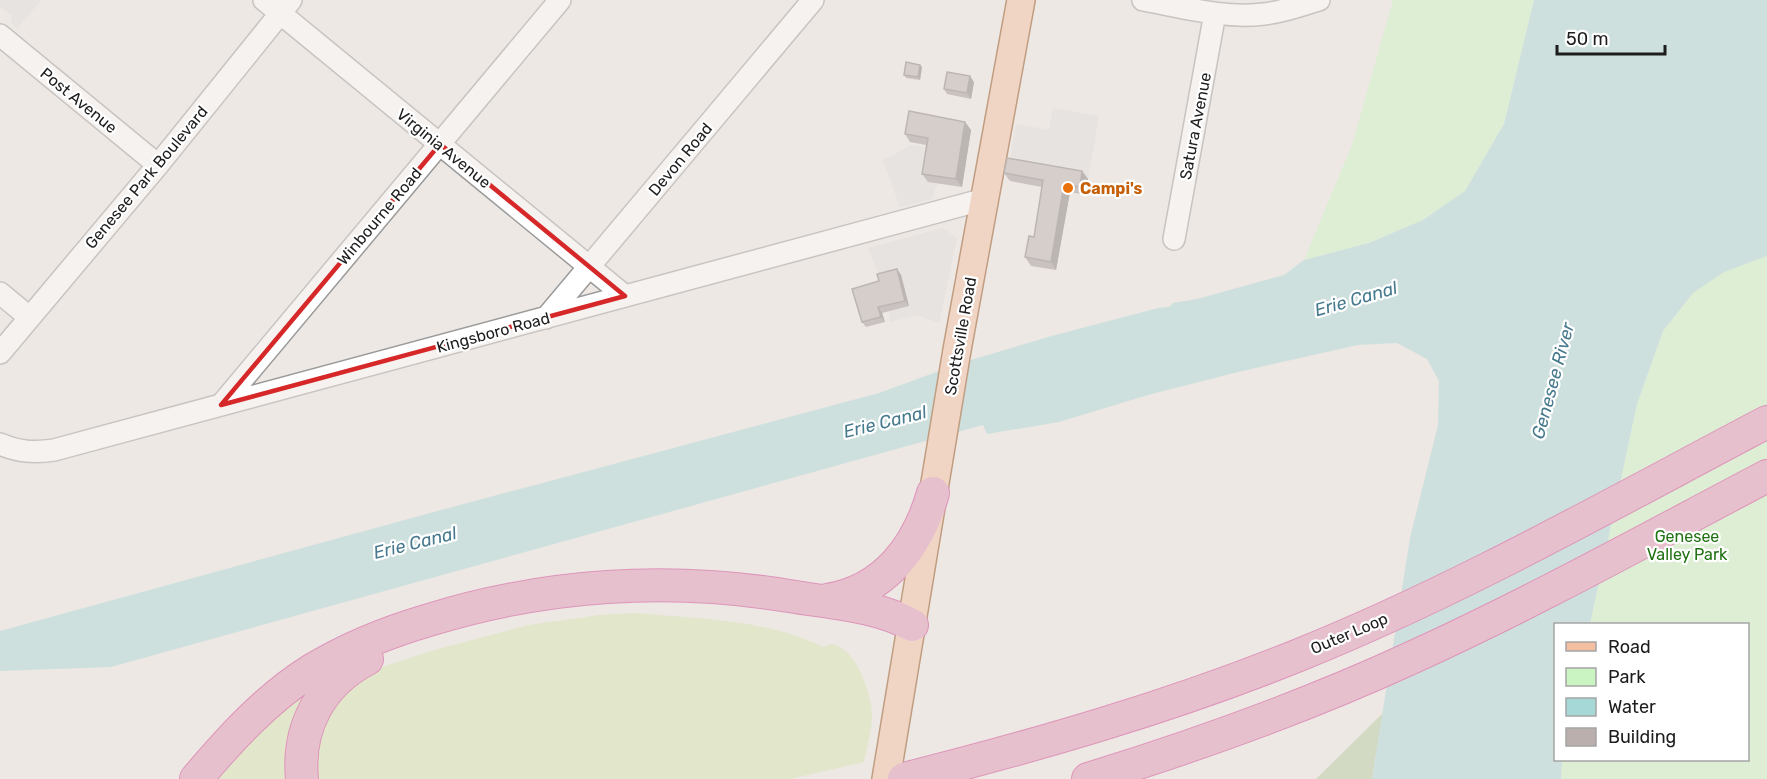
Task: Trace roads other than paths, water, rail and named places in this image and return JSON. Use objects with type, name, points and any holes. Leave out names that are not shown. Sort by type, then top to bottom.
[{"type":"highway","name":"Outer Loop","points":[[904,779],[1087,730],[1224,684],[1299,655],[1395,613],[1490,567],[1767,422]]},
{"type":"highway","points":[[1088,779],[1240,728],[1409,659],[1505,613],[1767,476]]},
{"type":"highway","points":[[814,601],[846,596],[868,586],[887,573],[905,555],[925,517],[933,493]]},
{"type":"highway","points":[[196,779],[255,714],[311,670],[379,638],[441,616],[511,599],[616,586],[677,585],[731,588],[878,611],[912,625]]},
{"type":"highway","points":[[302,779],[303,743],[310,717],[323,694],[337,679],[352,667],[378,653],[471,623],[553,606],[647,600],[746,608],[877,629],[912,625]]},
{"type":"main road","name":"Scottsville Road","points":[[886,779],[957,350],[1021,0]]},
{"type":"street","name":"Winbourne Road","points":[[221,405],[560,0]]},
{"type":"street","name":"Devon Road","points":[[546,318],[813,0]]},
{"type":"street","points":[[1143,0],[1215,13],[1263,15],[1319,0]]},
{"type":"street","name":"Virginia Avenue","points":[[278,4],[440,144],[625,296]]},
{"type":"street","name":"Genesee Park Boulevard","points":[[0,353],[158,165],[278,4]]},
{"type":"street","name":"Satura Avenue","points":[[1174,239],[1215,13]]},
{"type":"street","name":"Post Avenue","points":[[0,35],[158,165]]},
{"type":"street","name":"Kingsboro Road","points":[[0,444],[19,452],[34,453],[54,450],[985,200]]},
{"type":"street","points":[[0,293],[29,318]]},
{"type":"water","points":[[1534,0],[1767,0],[1767,256],[1724,272],[1693,293],[1663,331],[1637,404],[1590,623],[1554,623],[1554,761],[1562,761],[1561,779],[1372,779],[1410,538],[1438,425],[1439,381],[1427,359],[1397,343],[1358,345],[1238,372],[1148,395],[1059,422],[987,434],[983,425],[111,667],[0,671],[0,631],[879,393],[961,363],[1048,337],[1284,275],[1304,260],[1369,243],[1423,220],[1465,191],[1504,124]]},
{"type":"place","name":"Campi's","points":[[1068,188]]},
{"type":"water label","name":"Erie Canal","points":[[1356,299]]},
{"type":"water label","name":"Genesee River","points":[[1553,381]]},
{"type":"water label","name":"Erie Canal","points":[[885,422]]},
{"type":"water label","name":"Erie Canal","points":[[415,543]]},
{"type":"park label","name":"Genesee Valley Park","points":[[1687,545]]}]
